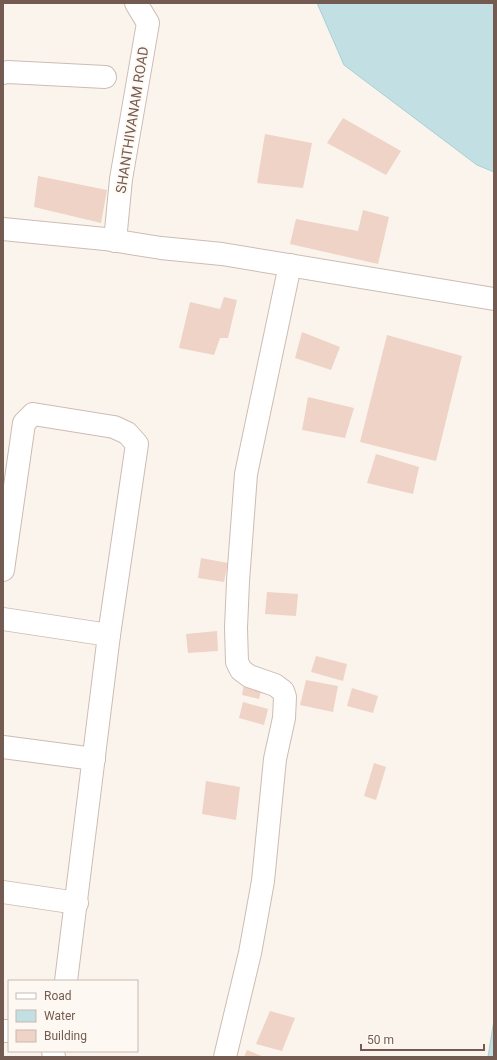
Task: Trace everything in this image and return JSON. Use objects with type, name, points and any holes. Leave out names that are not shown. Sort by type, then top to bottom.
[{"type":"street","name":"SHANTHIVANAM ROAD","points":[[115,241],[121,179],[148,23],[136,3]]},
{"type":"street","points":[[3,73],[105,77]]},
{"type":"street","points":[[3,230],[115,241],[161,248],[222,254],[290,264],[385,282],[494,299]]},
{"type":"street","points":[[225,1057],[250,953],[263,881],[274,759],[284,711],[285,697],[283,691],[276,686],[249,676],[241,670],[237,662],[236,628],[246,474],[290,264]]},
{"type":"street","points":[[3,570],[24,423],[33,414],[114,427],[127,433],[137,444],[109,635],[66,980]]},
{"type":"street","points":[[3,619],[109,635]]},
{"type":"street","points":[[3,747],[94,760]]},
{"type":"street","points":[[3,892],[76,903]]},
{"type":"water","points":[[317,3],[494,3],[494,172],[477,165],[344,65]]},
{"type":"water","points":[[494,1020],[494,1057],[488,1057]]},
{"type":"building","points":[[343,118],[401,151],[386,175],[327,143]]},
{"type":"building","points":[[265,134],[312,143],[303,188],[257,183]]},
{"type":"building","points":[[38,176],[107,190],[101,223],[34,207]]},
{"type":"building","points":[[363,210],[389,217],[378,264],[290,244],[296,219],[358,231]]},
{"type":"building","points":[[224,297],[237,300],[228,338],[220,338],[214,355],[179,348],[190,302],[220,309]]},
{"type":"building","points":[[302,332],[340,347],[331,370],[295,358]]},
{"type":"building","points":[[387,335],[462,356],[436,461],[360,442]]},
{"type":"building","points":[[308,397],[354,408],[345,438],[302,430]]},
{"type":"building","points":[[376,454],[419,467],[413,494],[367,483]]},
{"type":"building","points":[[201,558],[228,563],[224,582],[198,578]]},
{"type":"building","points":[[267,592],[298,594],[296,616],[265,614]]},
{"type":"building","points":[[217,631],[218,651],[188,653],[186,634]]},
{"type":"building","points":[[316,656],[347,664],[343,681],[311,672]]},
{"type":"building","points":[[306,680],[338,686],[333,712],[300,705]]},
{"type":"building","points":[[244,684],[262,687],[259,699],[242,695]]},
{"type":"building","points":[[352,688],[378,696],[373,713],[347,706]]},
{"type":"building","points":[[243,702],[268,709],[264,725],[239,718]]},
{"type":"building","points":[[374,763],[386,767],[376,800],[364,796]]},
{"type":"building","points":[[206,781],[240,787],[236,820],[202,814]]},
{"type":"building","points":[[270,1011],[295,1018],[282,1051],[256,1044]]},
{"type":"building","points":[[247,1050],[264,1057],[244,1057]]}]
